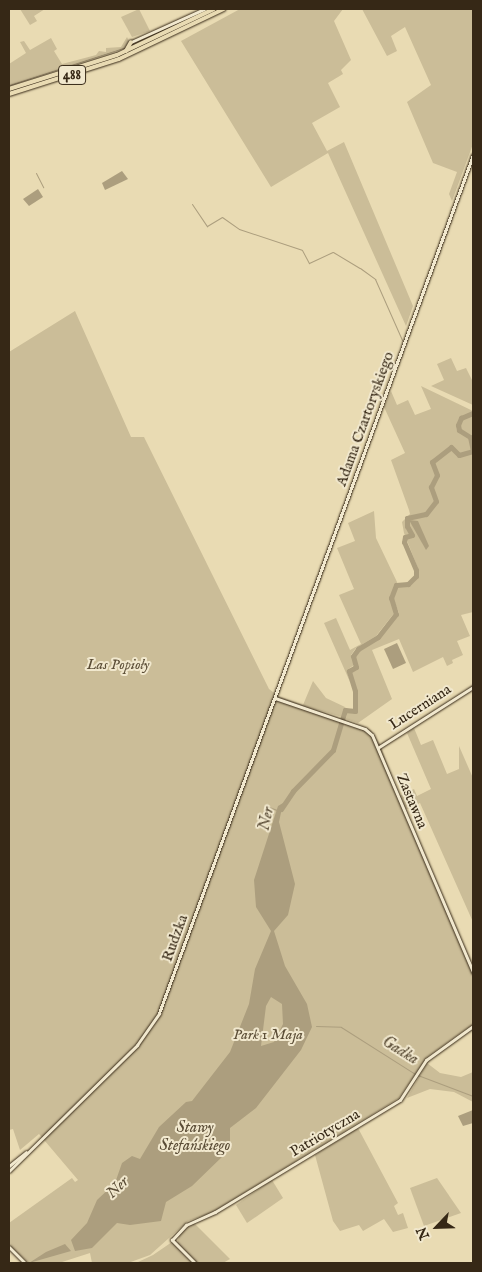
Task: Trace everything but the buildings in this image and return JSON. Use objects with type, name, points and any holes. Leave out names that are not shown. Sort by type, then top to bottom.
[{"type":"main road","name":"488","points":[[9,89],[132,51],[214,9]]},
{"type":"main road","name":"488","points":[[9,94],[132,51],[224,9]]},
{"type":"main road","points":[[123,53],[131,42]]},
{"type":"street","points":[[131,42],[204,9]]},
{"type":"street","name":"Adama Czartoryskiego","points":[[277,690],[473,155]]},
{"type":"street","name":"Lucerniana","points":[[379,747],[473,687]]},
{"type":"street","name":"Rudzka","points":[[9,1171],[26,1152],[137,1045],[155,1021],[277,690]]},
{"type":"street","name":"Zastawna","points":[[275,698],[368,731],[379,747],[393,787],[473,972]]},
{"type":"street","name":"Patriotyczna","points":[[196,1263],[172,1240],[190,1222],[215,1212],[391,1106],[405,1095],[432,1054],[473,1026]]},
{"type":"street","name":"Rudzka","points":[[9,1166],[26,1152]]},
{"type":"street","points":[[9,1247],[25,1263]]},
{"type":"green space","points":[[20,9],[45,9],[34,16],[37,21],[30,25]]},
{"type":"green space","points":[[139,9],[150,31],[132,37],[121,17]]},
{"type":"green space","points":[[240,9],[343,9],[334,21],[351,60],[341,70],[343,74],[328,83],[340,107],[312,123],[327,151],[344,142],[413,306],[406,326],[328,153],[271,187],[181,41]]},
{"type":"green space","points":[[362,9],[473,9],[473,144],[452,201],[449,194],[457,172],[433,163],[407,102],[431,85],[405,27],[391,36],[397,51],[387,56]]},
{"type":"green space","points":[[127,37],[130,43],[126,47],[9,85],[9,64],[26,53],[20,42],[24,41],[30,50],[51,38],[57,49],[54,51],[62,64],[96,55],[99,51],[106,52],[106,48],[121,47]]},
{"type":"green space","points":[[75,311],[131,437],[144,437],[269,689],[277,695],[280,690],[278,696],[303,705],[313,681],[326,698],[345,707],[342,717],[315,709],[371,730],[380,744],[399,796],[414,789],[417,796],[431,789],[407,733],[414,728],[421,745],[433,740],[447,774],[459,769],[459,746],[473,778],[473,922],[420,803],[405,810],[473,968],[473,1024],[427,1057],[399,1098],[211,1213],[188,1221],[150,1255],[128,1263],[92,1263],[90,1253],[59,1263],[29,1263],[9,1245],[9,1223],[72,1178],[75,1182],[78,1180],[39,1134],[20,1150],[13,1129],[9,1130],[9,352]]},
{"type":"green space","points":[[451,358],[457,371],[466,368],[473,382],[473,405],[431,386],[444,380],[437,364]]},
{"type":"green space","points":[[421,386],[473,411],[473,612],[461,615],[470,636],[457,641],[463,655],[452,660],[453,663],[447,666],[443,657],[413,672],[399,639],[372,650],[392,699],[358,723],[346,719],[347,711],[357,712],[358,697],[351,671],[358,668],[355,657],[357,652],[380,638],[399,613],[393,598],[397,587],[410,585],[419,571],[404,533],[402,522],[410,514],[391,460],[405,453],[384,407],[391,391],[397,405],[408,400],[415,415],[431,409]]},
{"type":"green space","points":[[374,511],[376,538],[397,582],[389,598],[395,612],[376,636],[356,648],[351,655],[354,665],[347,670],[350,682],[324,623],[336,618],[350,650],[361,644],[339,595],[354,589],[337,548],[355,541],[348,523]]},
{"type":"green space","points":[[427,1063],[440,1073],[461,1077],[473,1072],[473,1102],[454,1092],[430,1089],[407,1098]]},
{"type":"green space","points":[[358,1128],[398,1203],[394,1206],[398,1215],[403,1213],[408,1228],[393,1232],[384,1219],[363,1231],[359,1225],[340,1231],[333,1221],[315,1155]]},
{"type":"green space","points":[[437,1178],[461,1213],[424,1226],[410,1188]]},
{"type":"green space","points":[[272,1180],[283,1198],[247,1223],[236,1205]]},
{"type":"green space","points":[[194,1223],[230,1259],[223,1263],[198,1263],[177,1244],[180,1233]]},
{"type":"green space","points":[[172,1242],[192,1263],[136,1263],[153,1255]]},
{"type":"water","points":[[122,171],[128,179],[105,190],[102,183]]},
{"type":"water","points":[[38,189],[43,197],[29,206],[23,199]]},
{"type":"water","points":[[409,520],[418,521],[429,546],[426,550]]},
{"type":"water","points":[[397,643],[406,663],[393,669],[384,649]]},
{"type":"water","name":"Stawy Stefańskiego","points":[[283,803],[279,822],[295,884],[288,915],[274,931],[285,966],[307,1004],[312,1027],[301,1050],[256,1108],[230,1128],[230,1141],[224,1155],[192,1186],[166,1202],[161,1221],[130,1225],[117,1223],[92,1248],[75,1251],[71,1240],[87,1223],[97,1200],[115,1183],[122,1163],[132,1156],[140,1159],[159,1127],[186,1102],[192,1101],[230,1052],[249,1004],[255,969],[271,931],[256,907],[254,880],[278,806]],"holes":[[[271,997],[282,1004],[283,1024],[274,1042],[261,1046],[266,1006]]]},
{"type":"water","points":[[473,1110],[473,1123],[463,1126],[458,1116]]},
{"type":"water","points":[[65,1244],[71,1251],[29,1263],[46,1252]]},
{"type":"waterway","points":[[9,85],[126,47]]},
{"type":"waterway","points":[[36,173],[43,187]]},
{"type":"waterway","points":[[192,204],[207,226],[222,217],[239,229],[302,250],[309,263],[333,252],[360,268],[375,279],[402,340]]},
{"type":"waterway","name":"Ner","points":[[281,809],[293,791],[333,750],[345,710],[355,711],[355,691],[349,671],[356,667],[353,656],[358,649],[378,637],[396,614],[391,598],[396,585],[408,584],[416,576],[416,570],[404,542],[405,537],[412,535],[407,526],[407,518],[426,514],[436,501],[431,487],[437,475],[432,462],[451,447],[459,455],[473,451],[470,437],[459,430],[458,425],[461,418],[473,413]]},
{"type":"waterway","points":[[269,807],[277,810]]},
{"type":"waterway","name":"Gadka","points":[[316,1026],[341,1027],[415,1074],[473,1096]]},
{"type":"park label","name":"Las Popioły","points":[[118,665]]},
{"type":"park label","name":"Park 1 Maja","points":[[268,1035]]}]
